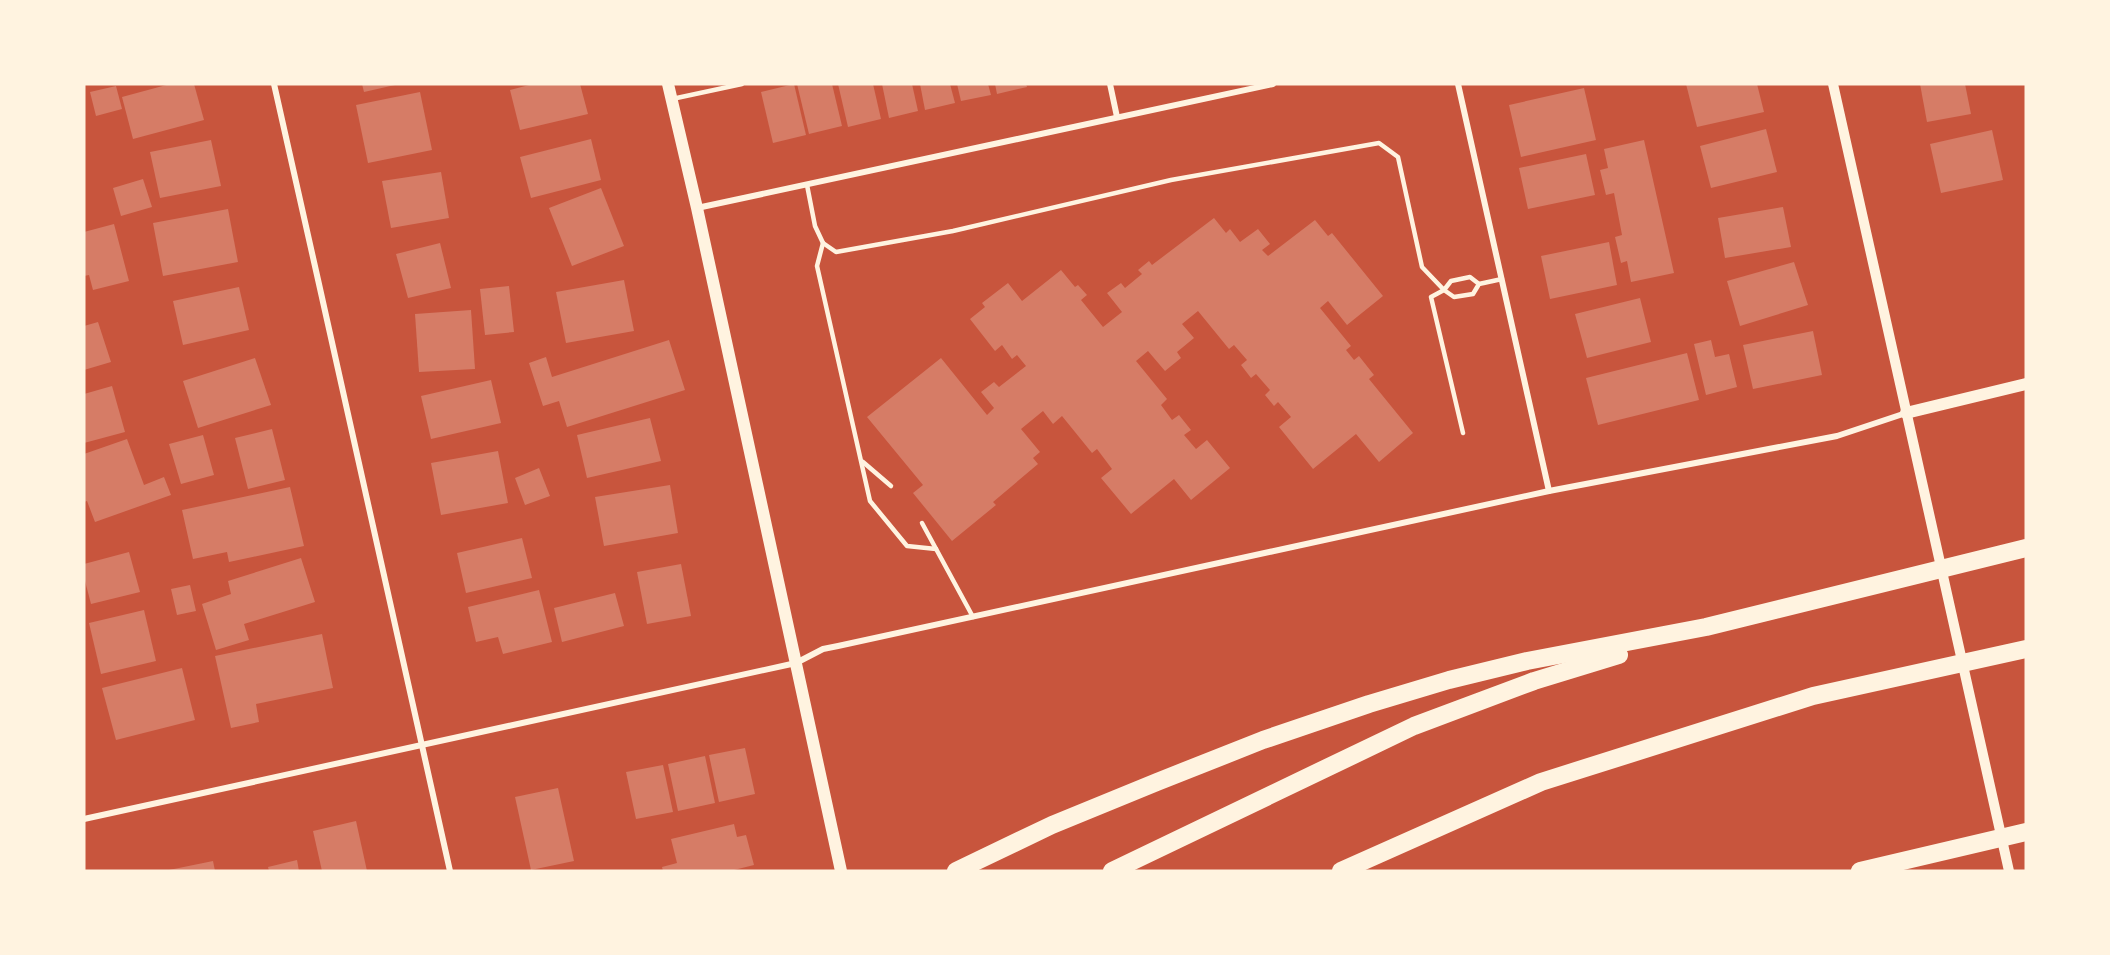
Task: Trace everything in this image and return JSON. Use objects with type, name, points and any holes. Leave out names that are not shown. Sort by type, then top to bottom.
[{"type":"highway","points":[[1112,871],[1414,726],[1534,681],[1706,627],[2026,548]]},
{"type":"highway","points":[[956,871],[1052,825],[1157,782],[1263,740],[1369,704],[1449,680],[1527,661],[1706,627]]},
{"type":"highway","points":[[1341,871],[1541,782],[1813,696],[2026,649]]},
{"type":"highway","points":[[1860,871],[2026,832]]},
{"type":"highway","points":[[1130,871],[1147,856]]},
{"type":"main road","points":[[668,84],[841,871]]},
{"type":"main road","points":[[1906,413],[2026,384]]},
{"type":"street","points":[[274,84],[450,871]]},
{"type":"street","points":[[1110,84],[1118,117]]},
{"type":"street","points":[[697,208],[1273,84]]},
{"type":"street","points":[[1458,84],[1549,491]]},
{"type":"street","points":[[1833,84],[2009,871]]},
{"type":"street","points":[[84,819],[796,663],[823,649],[1549,491],[1837,436],[1906,413]]},
{"type":"lane","points":[[672,99],[742,84]]},
{"type":"lane","points":[[807,185],[815,226],[823,243],[836,252],[953,231],[1170,180],[1378,143],[1398,157],[1422,267],[1444,291],[1454,297],[1473,294],[1479,284],[1502,279]]},
{"type":"lane","points":[[823,243],[817,266],[870,501],[907,546],[936,549]]},
{"type":"lane","points":[[1463,433],[1431,297],[1444,291],[1451,281],[1470,277],[1479,284]]},
{"type":"lane","points":[[863,462],[891,486]]},
{"type":"lane","points":[[922,523],[973,617]]},
{"type":"building","points":[[170,84],[194,84],[204,120],[133,139],[122,97]]},
{"type":"building","points":[[362,84],[395,84],[395,85],[364,92]]},
{"type":"building","points":[[533,84],[580,84],[588,114],[520,130],[510,90]]},
{"type":"building","points":[[794,84],[806,135],[773,143],[761,92]]},
{"type":"building","points":[[797,84],[832,84],[842,126],[809,134]]},
{"type":"building","points":[[838,84],[873,84],[881,119],[848,127]]},
{"type":"building","points":[[882,84],[912,84],[918,111],[889,118]]},
{"type":"building","points":[[920,84],[950,84],[955,103],[925,110]]},
{"type":"building","points":[[957,84],[988,84],[991,95],[961,101]]},
{"type":"building","points":[[995,84],[1026,84],[1027,87],[997,94]]},
{"type":"building","points":[[1686,84],[1757,84],[1764,112],[1697,127]]},
{"type":"building","points":[[1920,84],[1965,84],[1971,114],[1927,122]]},
{"type":"building","points":[[116,86],[122,109],[96,116],[90,92]]},
{"type":"building","points":[[1584,88],[1596,140],[1521,157],[1509,105]]},
{"type":"building","points":[[420,92],[432,150],[368,163],[356,105]]},
{"type":"building","points":[[1766,129],[1777,172],[1711,188],[1700,146]]},
{"type":"building","points":[[1992,130],[2003,180],[1941,193],[1930,144]]},
{"type":"building","points":[[591,139],[601,180],[531,198],[520,157]]},
{"type":"building","points":[[211,140],[221,186],[160,198],[150,152]]},
{"type":"building","points":[[1644,140],[1674,273],[1631,282],[1627,261],[1621,263],[1615,237],[1622,235],[1614,193],[1606,195],[1600,170],[1608,168],[1604,149]]},
{"type":"building","points":[[1586,154],[1595,195],[1528,209],[1519,168]]},
{"type":"building","points":[[441,172],[449,218],[391,228],[382,181]]},
{"type":"building","points":[[143,179],[152,207],[121,216],[113,188]]},
{"type":"building","points":[[601,188],[624,246],[572,266],[549,208]]},
{"type":"building","points":[[1783,207],[1791,247],[1725,258],[1718,218]]},
{"type":"building","points":[[228,209],[238,262],[163,276],[153,223]]},
{"type":"building","points":[[1214,218],[1226,233],[1230,229],[1240,242],[1258,229],[1270,244],[1262,250],[1268,256],[1315,220],[1328,236],[1332,233],[1383,296],[1347,325],[1328,301],[1320,308],[1351,346],[1346,350],[1354,360],[1359,356],[1374,375],[1369,379],[1413,433],[1379,462],[1356,434],[1313,469],[1279,427],[1291,417],[1278,402],[1274,406],[1265,395],[1270,390],[1256,374],[1251,378],[1241,365],[1247,360],[1234,345],[1229,349],[1198,311],[1182,324],[1194,338],[1177,352],[1181,358],[1165,371],[1148,351],[1136,361],[1167,399],[1161,405],[1172,420],[1179,415],[1191,430],[1184,435],[1196,449],[1207,440],[1230,468],[1191,500],[1174,479],[1131,514],[1101,478],[1112,469],[1097,449],[1092,453],[1062,416],[1053,424],[1043,411],[1021,429],[1040,452],[1033,458],[1038,464],[993,502],[996,505],[952,541],[913,493],[923,485],[867,417],[941,358],[987,415],[994,408],[981,392],[994,382],[999,387],[1026,366],[1017,355],[1012,359],[1002,345],[995,351],[970,319],[985,307],[982,303],[1008,283],[1022,301],[1061,270],[1075,287],[1078,285],[1087,295],[1081,300],[1103,327],[1122,312],[1107,293],[1121,283],[1125,288],[1142,274],[1138,270],[1149,261],[1152,265]]},
{"type":"building","points":[[114,224],[129,281],[93,290],[89,275],[84,276],[84,232]]},
{"type":"building","points":[[1609,242],[1617,285],[1550,299],[1541,256]]},
{"type":"building","points":[[440,243],[451,288],[408,298],[396,254]]},
{"type":"building","points":[[1794,262],[1808,305],[1740,326],[1727,281]]},
{"type":"building","points":[[624,280],[634,331],[566,343],[556,292]]},
{"type":"building","points":[[509,286],[514,332],[485,335],[480,289]]},
{"type":"building","points":[[239,287],[249,330],[183,345],[173,301]]},
{"type":"building","points":[[1640,298],[1651,342],[1587,358],[1575,314]]},
{"type":"building","points":[[471,310],[475,369],[419,372],[415,314]]},
{"type":"building","points":[[98,322],[111,362],[84,370],[84,326]]},
{"type":"building","points":[[1813,331],[1822,375],[1753,389],[1743,345]]},
{"type":"building","points":[[669,340],[685,390],[567,427],[559,401],[543,406],[529,363],[546,357],[552,377]]},
{"type":"building","points":[[1711,340],[1715,357],[1729,354],[1737,387],[1706,395],[1694,344]]},
{"type":"building","points":[[1687,353],[1699,400],[1598,425],[1586,378]]},
{"type":"building","points":[[255,358],[271,405],[198,428],[183,381]]},
{"type":"building","points":[[491,380],[501,423],[431,439],[421,396]]},
{"type":"building","points":[[112,386],[125,432],[84,443],[84,394]]},
{"type":"building","points":[[650,418],[661,461],[587,478],[577,435]]},
{"type":"building","points":[[272,429],[285,480],[248,489],[235,438]]},
{"type":"building","points":[[203,435],[214,475],[181,484],[169,444]]},
{"type":"building","points":[[127,439],[144,485],[164,477],[171,495],[95,522],[87,501],[84,502],[84,454]]},
{"type":"building","points":[[498,451],[508,503],[441,515],[431,463]]},
{"type":"building","points":[[539,468],[550,496],[525,505],[515,478]]},
{"type":"building","points":[[670,485],[678,533],[604,546],[595,497]]},
{"type":"building","points":[[290,487],[304,546],[229,562],[227,552],[193,559],[182,510]]},
{"type":"building","points":[[522,538],[532,578],[466,593],[457,553]]},
{"type":"building","points":[[129,552],[140,592],[91,604],[84,577],[84,564]]},
{"type":"building","points":[[301,558],[315,602],[244,624],[249,640],[216,650],[202,604],[231,594],[228,581]]},
{"type":"building","points":[[681,564],[691,616],[647,624],[637,572]]},
{"type":"building","points":[[190,585],[196,611],[177,615],[171,589]]},
{"type":"building","points":[[539,590],[552,642],[503,654],[498,637],[476,642],[468,607]]},
{"type":"building","points":[[615,593],[624,626],[562,642],[554,608]]},
{"type":"building","points":[[144,610],[156,661],[101,674],[89,623]]},
{"type":"building","points":[[322,634],[333,688],[256,704],[259,722],[231,728],[215,656]]},
{"type":"building","points":[[182,668],[195,720],[116,740],[102,688]]},
{"type":"building","points":[[745,748],[755,794],[719,802],[709,755]]},
{"type":"building","points":[[705,756],[715,803],[678,811],[668,764]]},
{"type":"building","points":[[663,765],[673,812],[636,819],[626,772]]},
{"type":"building","points":[[558,788],[574,861],[531,870],[515,797]]},
{"type":"building","points":[[356,821],[367,871],[322,871],[313,831]]},
{"type":"building","points":[[734,824],[737,837],[746,835],[754,865],[730,871],[663,871],[662,867],[677,863],[671,839]]},
{"type":"building","points":[[297,860],[299,871],[269,871],[268,867]]},
{"type":"building","points":[[213,861],[215,871],[169,871],[169,870]]}]
